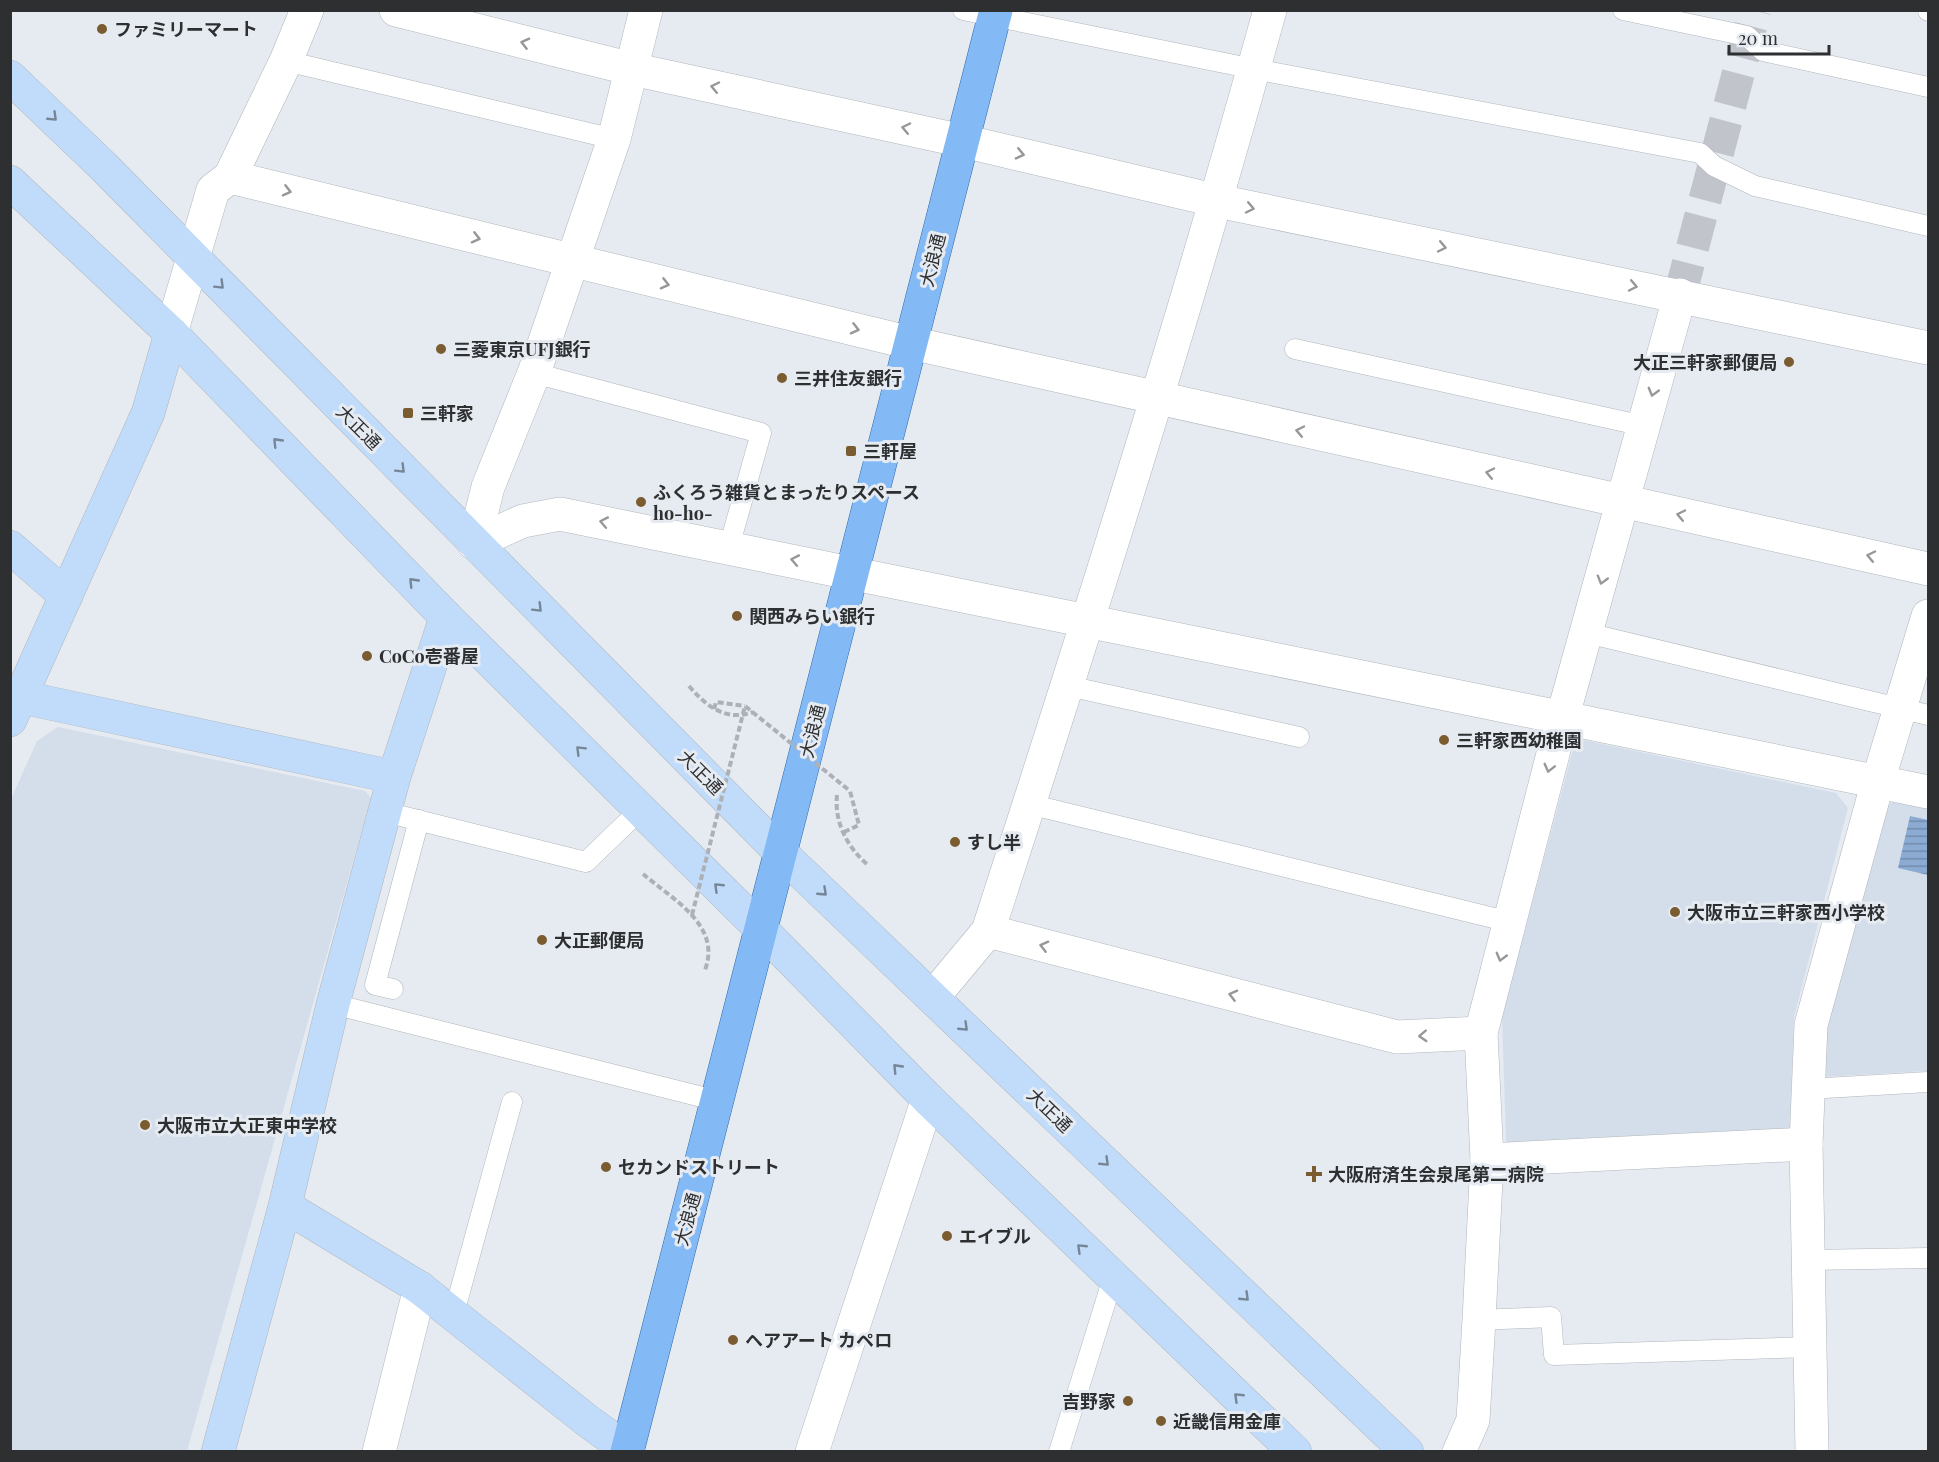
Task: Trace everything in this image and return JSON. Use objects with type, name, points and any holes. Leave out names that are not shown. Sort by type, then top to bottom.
[{"type":"main road","name":"大浪通","points":[[628,1451],[996,13]]},
{"type":"main road","name":"大正通","points":[[10,77],[193,258],[780,852],[1407,1452]]},
{"type":"main road","points":[[10,182],[171,333],[446,616],[760,928],[928,1099],[1295,1452]]},
{"type":"main road","points":[[171,333],[148,413],[16,709],[394,777]]},
{"type":"main road","points":[[10,547],[66,596]]},
{"type":"main road","points":[[218,1452],[285,1206],[333,1004],[394,777],[446,616]]},
{"type":"main road","points":[[285,1206],[420,1288],[628,1451]]},
{"type":"street","points":[[171,333],[213,190],[230,177],[286,61],[307,10]]},
{"type":"street","points":[[396,10],[477,20],[632,69],[963,141],[1218,201],[1929,348]]},
{"type":"street","points":[[474,543],[488,487],[534,373],[614,139],[646,10]]},
{"type":"street","points":[[933,997],[988,932],[1159,399],[1218,201],[1270,10]]},
{"type":"street","points":[[230,177],[911,343],[1929,569]]},
{"type":"street","points":[[1459,1452],[1473,1420],[1479,1320],[1487,1160],[1481,1034],[1562,718],[1680,295]]},
{"type":"street","points":[[474,543],[523,521],[560,513],[1929,792]]},
{"type":"street","points":[[1812,1452],[1806,1144],[1810,1025],[1878,781],[1914,712],[1929,616]]},
{"type":"street","points":[[988,932],[1397,1037],[1481,1034]]},
{"type":"street","points":[[812,1452],[928,1099]]},
{"type":"street","points":[[1487,1160],[1806,1144]]},
{"type":"street","points":[[379,1452],[420,1288]]},
{"type":"lane","points":[[963,10],[996,13],[1254,69],[1700,153],[1714,166],[1755,186],[1929,226]]},
{"type":"lane","points":[[1623,10],[1747,36],[1763,51],[1929,87]]},
{"type":"lane","points":[[286,61],[614,139]]},
{"type":"lane","points":[[1294,349],[1644,426]]},
{"type":"lane","points":[[534,373],[761,433],[729,547]]},
{"type":"lane","points":[[1587,633],[1914,712]]},
{"type":"lane","points":[[1068,686],[1299,737]]},
{"type":"lane","points":[[1029,804],[1510,922]]},
{"type":"lane","points":[[385,812],[586,862],[640,810]]},
{"type":"lane","points":[[393,989],[375,985],[419,820]]},
{"type":"lane","points":[[333,1004],[718,1101]]},
{"type":"lane","points":[[1808,1089],[1929,1082]]},
{"type":"lane","points":[[454,1313],[512,1102]]},
{"type":"lane","points":[[1808,1260],[1929,1258]]},
{"type":"lane","points":[[1059,1452],[1113,1278]]},
{"type":"lane","points":[[1479,1320],[1551,1317],[1554,1355],[1810,1347]]},
{"type":"path","points":[[690,686],[714,709],[737,716],[753,712]]},
{"type":"path","points":[[714,709],[716,702],[746,706],[850,790],[860,825],[844,832]]},
{"type":"path","points":[[692,915],[746,706]]},
{"type":"path","points":[[837,795],[838,816],[844,832],[851,847],[868,866]]},
{"type":"path","points":[[643,874],[701,924],[708,940],[709,955],[705,970]]},
{"type":"shaded area","name":"大阪市立大正東中学校","points":[[58,727],[365,791],[371,798],[187,1451],[11,1451],[11,799],[37,741]]},
{"type":"shaded area","name":"大阪市立三軒家西小学校","points":[[1583,740],[1836,793],[1848,808],[1794,1017],[1790,1128],[1783,1133],[1512,1148],[1506,1142],[1502,1016],[1574,746]]},
{"type":"shaded area","name":"大阪市立三軒家西小学校","points":[[1897,799],[1928,806],[1928,1071],[1821,1077],[1824,1033],[1887,806]]},
{"type":"water","points":[[1910,816],[1928,820],[1928,875],[1898,868]]},
{"type":"tunnel","points":[[1680,295],[1755,10]]},
{"type":"place","name":"ファミリーマート","points":[[102,29]]},
{"type":"place","name":"三菱東京UFJ銀行","points":[[441,349]]},
{"type":"place","name":"大正三軒家郵便局","points":[[1789,362]]},
{"type":"place","name":"三井住友銀行","points":[[782,378]]},
{"type":"place","name":"三軒家","points":[[408,413]]},
{"type":"place","name":"三軒屋","points":[[851,451]]},
{"type":"place","name":"ふくろう雑貨とまったりスペース ho-ho-","points":[[641,502]]},
{"type":"place","name":"関西みらい銀行","points":[[737,616]]},
{"type":"place","name":"CoCo壱番屋","points":[[367,656]]},
{"type":"place","name":"三軒家西幼稚園","points":[[1444,740]]},
{"type":"place","name":"すし半","points":[[955,842]]},
{"type":"place","name":"大阪市立三軒家西小学校","points":[[1675,912]]},
{"type":"place","name":"大正郵便局","points":[[542,940]]},
{"type":"place","name":"大阪市立大正東中学校","points":[[145,1125]]},
{"type":"place","name":"セカンドストリート","points":[[606,1167]]},
{"type":"place","name":"大阪府済生会泉尾第二病院","points":[[1314,1174]]},
{"type":"place","name":"エイブル","points":[[947,1236]]},
{"type":"place","name":"ヘアアート カペロ","points":[[733,1340]]},
{"type":"place","name":"吉野家","points":[[1128,1401]]},
{"type":"place","name":"近畿信用金庫","points":[[1161,1421]]}]
